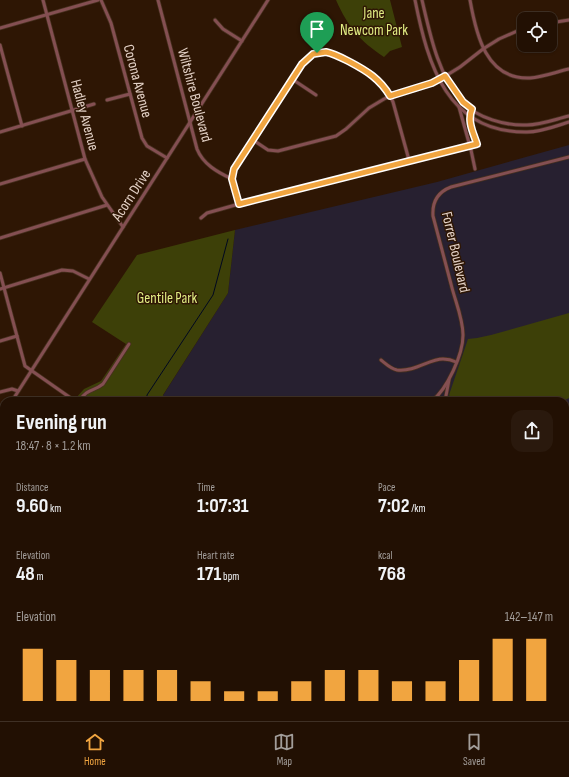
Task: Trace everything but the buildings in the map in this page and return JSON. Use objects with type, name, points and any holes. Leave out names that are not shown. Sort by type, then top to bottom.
[{"type":"street","name":"Hadley Avenue","points":[[43,0],[85,159],[95,184],[123,228]]},
{"type":"street","points":[[0,28],[98,0]]},
{"type":"street","name":"Corona Avenue","points":[[101,0],[111,23],[144,142],[150,148],[167,158]]},
{"type":"street","name":"Wiltshire Boulevard","points":[[158,0],[197,149],[202,159],[232,179]]},
{"type":"street","name":"Acorn Drive","points":[[14,397],[268,0]]},
{"type":"street","points":[[415,0],[424,38],[439,80],[453,102],[459,107],[490,126],[513,131],[535,131],[569,122]]},
{"type":"street","points":[[422,0],[431,36],[445,76],[463,102],[472,109],[493,120],[513,124],[534,125],[569,116]]},
{"type":"street","points":[[470,0],[483,49],[495,66],[506,73],[518,77],[533,77],[569,69]]},
{"type":"street","points":[[215,20],[223,29],[242,41]]},
{"type":"street","points":[[557,22],[569,20]]},
{"type":"street","points":[[317,53],[316,44],[324,29]]},
{"type":"street","points":[[253,140],[268,150],[278,151],[330,138],[346,129],[369,108],[390,96],[439,80],[460,67],[483,49],[499,39],[517,31]]},
{"type":"street","points":[[0,45],[22,126]]},
{"type":"street","points":[[239,204],[232,179],[234,169],[292,79],[306,60],[317,53],[331,53],[365,70],[376,78],[393,102],[409,160]]},
{"type":"street","points":[[292,79],[316,94]]},
{"type":"street","points":[[107,100],[130,94]]},
{"type":"street","points":[[0,132],[94,104]]},
{"type":"street","points":[[459,107],[475,169]]},
{"type":"street","points":[[201,218],[207,212],[477,144],[470,122],[472,109]]},
{"type":"street","name":"Forrer Boulevard","points":[[437,397],[450,376],[459,357],[462,344],[462,325],[434,216],[433,208],[436,200],[440,194],[451,187],[569,157]]},
{"type":"street","points":[[0,184],[85,159]]},
{"type":"street","points":[[0,238],[107,205]]},
{"type":"street","points":[[2,289],[62,270],[79,272],[90,279]]},
{"type":"street","points":[[0,273],[2,289],[24,363],[31,370],[69,397]]},
{"type":"street","points":[[0,341],[17,336]]},
{"type":"street","points":[[82,397],[89,390],[103,384],[129,344]]},
{"type":"street","points":[[381,360],[391,367],[399,370],[418,367],[441,359],[449,359],[456,362]]},
{"type":"street","name":"Forrer Boulevard","points":[[446,397],[450,376]]},
{"type":"street","points":[[0,392],[12,389],[18,391]]},
{"type":"shaded area","points":[[569,145],[569,397],[162,397],[228,293],[235,230],[437,182]]},
{"type":"green space","name":"Jane Newcom Park","points":[[336,0],[390,0],[402,47],[390,51],[384,57],[361,39],[350,26]]},
{"type":"green space","name":"Gentile Park","points":[[235,230],[228,293],[163,395],[163,397],[77,397],[84,389],[101,381],[126,344],[92,322],[137,255]]},
{"type":"green space","points":[[569,313],[569,397],[450,397],[449,395],[468,339],[491,335]]},
{"type":"waterway","points":[[147,397],[213,295],[228,239]]},
{"type":"route","points":[[317,53],[331,53],[365,70],[382,83],[390,96],[432,83],[445,76],[463,102],[472,109],[470,122],[477,144],[239,204],[232,179],[233,170],[302,64],[313,54],[317,53]]}]
